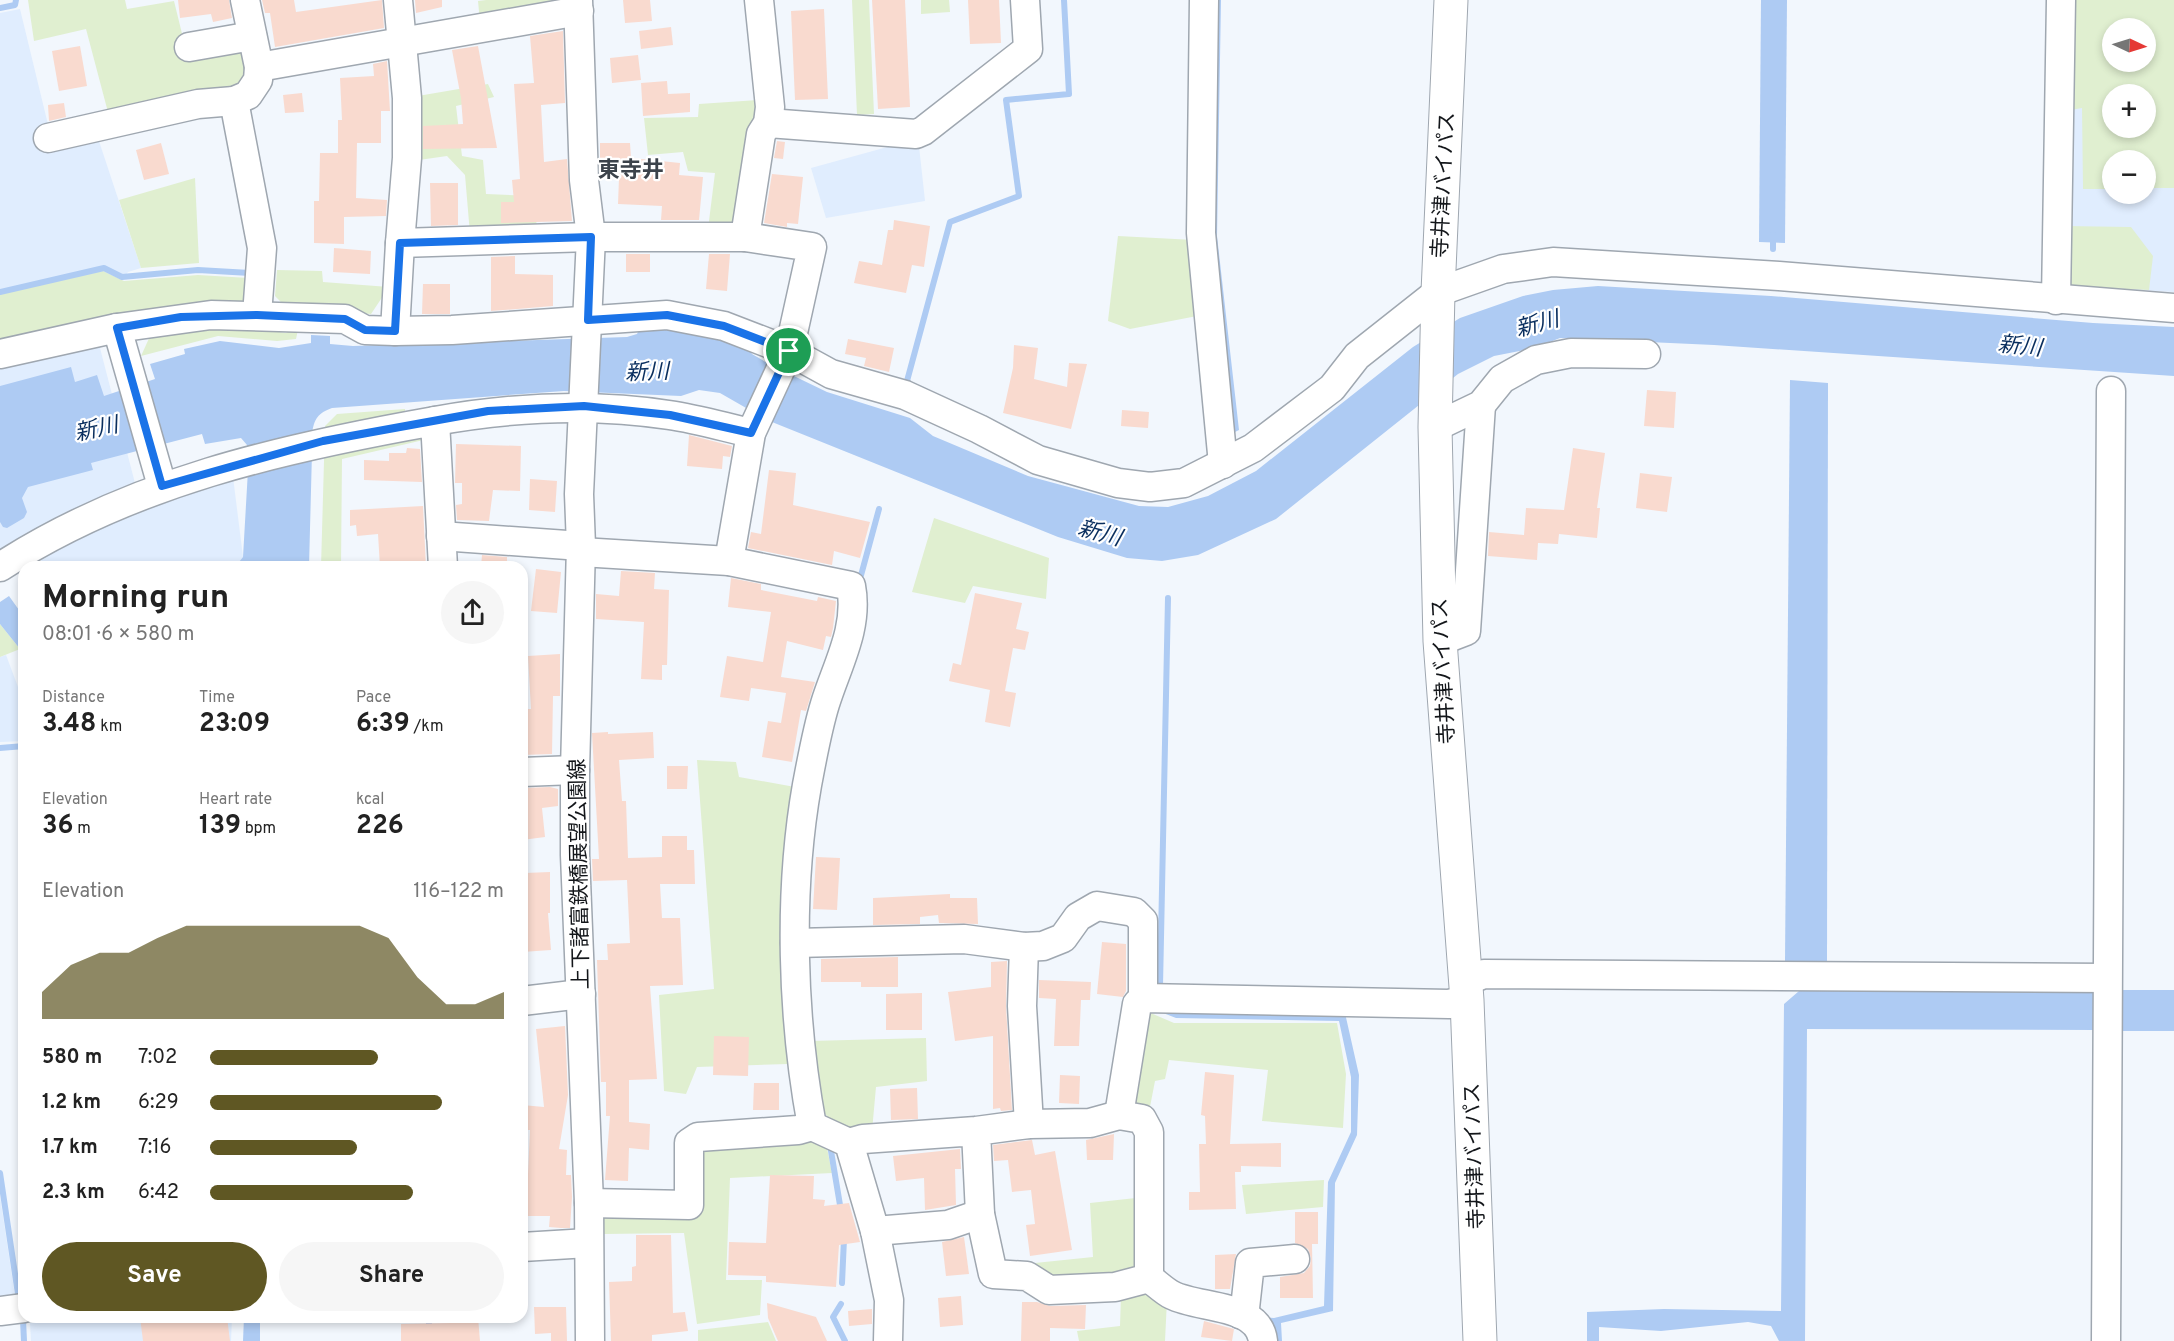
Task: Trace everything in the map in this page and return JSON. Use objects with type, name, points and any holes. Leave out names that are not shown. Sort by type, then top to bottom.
[{"type":"highway","name":"寺井津バイパス","points":[[1451,0],[1438,292],[1436,427],[1440,641],[1467,990],[1480,1341]]},
{"type":"street","points":[[48,138],[198,104],[234,100],[248,95],[258,80],[259,67],[245,0]]},
{"type":"street","points":[[395,331],[407,158],[407,98],[398,0]]},
{"type":"street","points":[[745,237],[761,134],[768,123],[770,107],[759,0]]},
{"type":"street","points":[[768,123],[916,134],[923,131],[1028,49],[1026,0]]},
{"type":"street","points":[[1204,0],[1201,233],[1223,464]]},
{"type":"street","points":[[2056,300],[2061,0]]},
{"type":"street","points":[[259,67],[579,5],[584,180],[591,237],[588,320]]},
{"type":"street","points":[[189,47],[252,36]]},
{"type":"street","points":[[234,100],[262,248],[257,315]]},
{"type":"street","points":[[400,243],[591,237],[745,237],[812,247],[788,354],[752,429],[729,561]]},
{"type":"street","points":[[0,354],[117,328],[181,317],[257,315],[345,319],[365,330],[395,331],[452,330],[667,315],[724,326],[831,374],[904,395],[979,429],[1038,460],[1118,483],[1150,487],[1184,483],[1253,448],[1332,387],[1357,356],[1438,292],[1503,269],[1553,262],[1779,276],[2174,308]]},
{"type":"street","name":"上下諸富鉄橋展望公園線","points":[[588,320],[579,494],[581,549],[575,770],[589,1203],[590,1341]]},
{"type":"street","points":[[117,328],[162,486]]},
{"type":"street","points":[[1436,427],[1481,405],[1502,379],[1536,360],[1571,353],[1646,354]]},
{"type":"street","points":[[2106,1341],[2111,391]]},
{"type":"street","points":[[1440,641],[1466,631],[1481,405]]},
{"type":"street","points":[[0,567],[55,533],[162,486],[323,441],[488,411],[584,406],[670,415],[752,429]]},
{"type":"street","points":[[435,421],[443,561]]},
{"type":"street","points":[[441,536],[729,561],[851,586],[855,605],[843,658],[825,705],[807,786],[795,943],[802,1074],[812,1126]]},
{"type":"street","points":[[528,772],[575,770]]},
{"type":"street","points":[[795,943],[964,939],[1024,947],[1043,946],[1063,938],[1078,917],[1097,906],[1134,912],[1143,921],[1143,998],[1137,1004],[1119,1115]]},
{"type":"street","points":[[1024,947],[1022,1006],[1029,1124]]},
{"type":"street","points":[[1143,998],[1449,1004],[1484,974],[2107,978]]},
{"type":"street","points":[[528,1000],[582,994]]},
{"type":"street","points":[[589,1203],[689,1205],[689,1143],[698,1137],[798,1130],[812,1126],[849,1143],[863,1139],[976,1131],[1029,1124],[1090,1122],[1119,1115],[1142,1119],[1149,1132],[1149,1278]]},
{"type":"street","points":[[976,1131],[980,1214],[993,1274],[1027,1276],[1050,1290],[1115,1287],[1149,1278]]},
{"type":"street","points":[[849,1143],[875,1231],[889,1300],[888,1341]]},
{"type":"street","points":[[875,1231],[948,1225],[980,1214]]},
{"type":"street","points":[[528,1247],[588,1243]]},
{"type":"street","points":[[1255,1327],[1245,1308],[1250,1263],[1296,1259]]},
{"type":"street","points":[[1149,1278],[1172,1295],[1255,1327]]},
{"type":"street","points":[[0,1311],[18,1309]]},
{"type":"shaded area","points":[[2066,0],[2174,0],[2174,292],[2064,286]]},
{"type":"shaded area","points":[[20,9],[52,141],[96,132],[141,268],[128,272],[93,321],[136,487],[65,514],[0,553],[0,13]]},
{"type":"shaded area","points":[[891,146],[919,146],[925,201],[826,218],[811,168]]},
{"type":"shaded area","points":[[233,477],[243,557],[240,561],[41,561],[40,556],[180,490]]},
{"type":"shaded area","points":[[6,655],[18,687],[18,741],[0,742],[0,657]]},
{"type":"shaded area","points":[[0,1196],[15,1296],[0,1298]]},
{"type":"shaded area","points":[[30,1323],[232,1323],[231,1341],[31,1341]]},
{"type":"green space","points":[[28,0],[125,0],[127,9],[174,1],[187,54],[248,46],[253,72],[240,90],[109,116],[86,29],[34,41]]},
{"type":"green space","points":[[571,0],[480,22],[478,1]]},
{"type":"green space","points":[[852,0],[869,0],[874,114],[857,115]]},
{"type":"green space","points":[[921,0],[949,0],[950,12],[921,14]]},
{"type":"green space","points":[[2066,0],[2174,0],[2174,188],[2156,188],[2156,150],[2102,150],[2102,189],[2083,189],[2082,108],[2065,111]]},
{"type":"green space","points":[[488,84],[494,97],[456,106],[462,156],[483,160],[486,194],[535,196],[537,233],[470,234],[465,175],[447,156],[412,161],[412,97]]},
{"type":"green space","points":[[758,100],[739,232],[708,229],[715,173],[688,171],[683,152],[648,155],[644,118],[698,117],[699,104]]},
{"type":"green space","points":[[195,178],[199,263],[141,268],[119,200]]},
{"type":"green space","points":[[2064,226],[2131,227],[2153,256],[2149,290],[2064,286]]},
{"type":"green space","points":[[1118,236],[1194,240],[1197,316],[1130,329],[1108,321]]},
{"type":"green space","points":[[277,270],[322,271],[323,282],[389,287],[371,314],[287,308],[275,296]]},
{"type":"green space","points":[[103,271],[124,281],[198,275],[249,278],[244,305],[0,340],[0,294]]},
{"type":"green space","points":[[215,323],[286,333],[299,325],[296,339],[277,341],[218,336],[141,356],[151,334]]},
{"type":"green space","points":[[405,409],[405,429],[432,438],[342,459],[341,561],[321,561],[325,426],[337,414]]},
{"type":"green space","points":[[934,518],[1049,558],[1046,599],[973,586],[965,603],[912,592]]},
{"type":"green space","points":[[0,624],[18,646],[18,650],[0,657]]},
{"type":"green space","points":[[697,760],[736,762],[739,777],[795,787],[780,970],[788,1064],[697,1067],[686,1094],[664,1091],[659,995],[714,989]]},
{"type":"green space","points":[[1146,1011],[1174,1023],[1337,1023],[1346,1074],[1343,1128],[1262,1121],[1268,1070],[1169,1060],[1165,1079],[1155,1081],[1149,1112],[1129,1110]]},
{"type":"green space","points":[[926,1038],[927,1081],[876,1087],[872,1131],[842,1131],[817,1106],[810,1041]]},
{"type":"green space","points":[[809,1136],[827,1148],[832,1173],[730,1178],[726,1280],[762,1280],[760,1315],[697,1324],[684,1233],[604,1234],[604,1210],[696,1210],[695,1143]]},
{"type":"green space","points":[[1324,1180],[1323,1207],[1246,1214],[1242,1185]]},
{"type":"green space","points":[[1145,1197],[1137,1275],[1060,1281],[1035,1263],[1093,1257],[1090,1203]]},
{"type":"green space","points":[[1150,1289],[1167,1300],[1165,1341],[1079,1341],[1077,1331],[1120,1326],[1121,1295]]},
{"type":"green space","points":[[768,1322],[776,1341],[698,1341],[698,1330]]},
{"type":"water","points":[[1215,0],[1221,0],[1217,236],[1239,430],[1231,434],[1212,236]]},
{"type":"water","points":[[1761,0],[1787,0],[1785,243],[1759,242]]},
{"type":"water","name":"新川","points":[[1598,286],[1771,296],[2093,323],[2174,327],[2174,376],[1714,345],[1560,338],[1535,348],[1494,356],[1458,374],[1276,519],[1198,555],[1162,561],[1127,558],[1058,537],[767,420],[720,393],[699,390],[681,396],[564,391],[332,408],[318,417],[312,434],[248,453],[247,445],[241,438],[205,444],[202,434],[91,463],[93,470],[28,487],[22,498],[27,512],[24,518],[7,528],[3,527],[0,522],[0,386],[71,367],[75,382],[97,375],[104,396],[155,379],[150,364],[185,354],[184,349],[220,341],[279,348],[311,343],[311,335],[330,336],[330,344],[353,346],[627,337],[637,334],[640,328],[696,333],[749,349],[752,354],[769,364],[827,392],[910,418],[933,436],[1028,476],[1139,506],[1168,507],[1208,496],[1256,471],[1413,347],[1460,318],[1523,296],[1553,290]]},
{"type":"water","points":[[1790,380],[1828,383],[1827,963],[1785,961]]},
{"type":"water","points":[[312,452],[309,561],[240,561],[243,557],[248,470]]},
{"type":"water","points":[[9,596],[18,609],[18,646],[0,624],[0,602]]},
{"type":"water","points":[[1806,985],[2097,990],[2096,1030],[1807,1029],[1805,1341],[1779,1341],[1771,1326],[1748,1322],[1661,1331],[1599,1327],[1599,1341],[1587,1341],[1587,1312],[1664,1309],[1781,1311],[1784,1004]]},
{"type":"water","points":[[2122,990],[2174,990],[2174,1031],[2122,1031]]},
{"type":"water","points":[[1158,1011],[1345,1013],[1359,1075],[1357,1135],[1335,1183],[1333,1311],[1281,1323],[1282,1341],[1275,1341],[1274,1324],[1265,1324],[1261,1317],[1274,1318],[1324,1306],[1328,1182],[1351,1132],[1351,1077],[1339,1021],[1176,1018]]},
{"type":"water","points":[[244,1323],[260,1323],[260,1341],[243,1341]]},
{"type":"building","points":[[178,0],[229,0],[232,18],[213,22],[211,14],[180,18]]},
{"type":"building","points":[[262,0],[294,0],[296,12],[382,0],[384,28],[275,47],[270,13],[265,13]]},
{"type":"building","points":[[415,0],[442,0],[442,7],[416,13]]},
{"type":"building","points":[[623,0],[650,0],[652,21],[625,23]]},
{"type":"building","points":[[872,0],[905,0],[910,107],[878,109]]},
{"type":"building","points":[[968,0],[999,0],[1001,43],[970,44]]},
{"type":"building","points":[[824,9],[828,99],[795,100],[791,11]]},
{"type":"building","points":[[671,27],[673,45],[641,49],[639,31]]},
{"type":"building","points":[[563,31],[565,103],[541,105],[544,162],[567,159],[572,221],[501,223],[501,202],[514,202],[512,180],[520,179],[514,84],[534,83],[530,36]]},
{"type":"building","points":[[80,46],[87,86],[59,91],[52,51]]},
{"type":"building","points":[[478,46],[497,148],[423,149],[423,126],[463,124],[461,98],[452,50]]},
{"type":"building","points":[[638,55],[641,80],[612,83],[610,58]]},
{"type":"building","points":[[387,61],[390,111],[381,111],[381,143],[357,143],[356,198],[387,200],[386,216],[344,217],[344,244],[314,243],[314,201],[319,201],[320,153],[338,153],[338,120],[342,120],[340,78],[374,76],[373,64]]},
{"type":"building","points":[[667,81],[668,94],[690,93],[690,112],[643,116],[641,83]]},
{"type":"building","points":[[302,93],[304,112],[285,113],[283,95]]},
{"type":"building","points":[[64,103],[66,117],[49,121],[48,105]]},
{"type":"building","points":[[777,141],[785,142],[783,159],[774,158]]},
{"type":"building","points":[[161,143],[169,174],[144,180],[136,150]]},
{"type":"building","points":[[600,143],[630,143],[631,158],[680,163],[679,175],[703,177],[699,220],[661,220],[662,206],[618,204],[619,178],[617,173],[600,174]]},
{"type":"building","points":[[772,174],[803,177],[798,224],[787,223],[787,227],[764,223]]},
{"type":"building","points":[[430,183],[458,183],[458,225],[431,226]]},
{"type":"building","points":[[894,220],[930,226],[924,267],[912,265],[906,293],[854,283],[859,261],[882,265],[888,230],[893,230]]},
{"type":"building","points":[[334,248],[371,251],[370,274],[333,272]]},
{"type":"building","points":[[626,254],[650,254],[650,272],[626,272]]},
{"type":"building","points":[[709,254],[730,254],[727,291],[706,289]]},
{"type":"building","points":[[515,256],[515,274],[553,275],[553,306],[491,311],[491,257]]},
{"type":"building","points":[[423,284],[450,284],[450,314],[422,314]]},
{"type":"building","points":[[848,339],[894,348],[889,372],[864,366],[866,358],[845,354]]},
{"type":"building","points":[[1014,345],[1038,348],[1034,379],[1067,387],[1069,363],[1087,364],[1071,429],[1003,413],[1013,368]]},
{"type":"building","points":[[1647,390],[1676,392],[1674,428],[1644,426]]},
{"type":"building","points":[[1122,410],[1149,412],[1148,428],[1121,426]]},
{"type":"building","points":[[689,435],[732,446],[730,457],[723,456],[722,469],[687,466]]},
{"type":"building","points":[[456,444],[521,446],[520,491],[493,490],[489,521],[457,520],[456,505],[462,504],[462,483],[455,483]]},
{"type":"building","points":[[407,448],[420,449],[422,482],[364,480],[364,460],[389,461],[389,453],[406,453]]},
{"type":"building","points":[[1573,448],[1605,453],[1597,508],[1600,508],[1597,538],[1559,534],[1558,544],[1538,543],[1537,560],[1488,556],[1489,532],[1524,535],[1526,508],[1564,510]]},
{"type":"building","points":[[769,470],[796,473],[793,505],[870,522],[860,558],[834,551],[832,565],[748,548],[751,532],[761,534]]},
{"type":"building","points":[[1640,473],[1672,477],[1667,512],[1636,508]]},
{"type":"building","points":[[530,479],[557,481],[555,512],[529,510]]},
{"type":"building","points":[[423,506],[426,561],[380,561],[378,534],[357,536],[356,525],[350,526],[350,510]]},
{"type":"building","points":[[482,555],[507,557],[507,561],[482,561]]},
{"type":"building","points":[[536,569],[561,572],[557,613],[531,611]]},
{"type":"building","points":[[621,571],[655,573],[654,589],[669,590],[667,665],[662,665],[662,680],[641,679],[644,622],[596,619],[596,594],[619,596]]},
{"type":"building","points":[[731,578],[761,584],[761,590],[817,601],[818,597],[836,601],[831,637],[826,636],[823,650],[787,641],[781,677],[815,682],[806,711],[801,710],[792,762],[762,757],[768,721],[781,723],[786,693],[751,688],[749,701],[720,697],[727,656],[763,662],[771,612],[728,607]]},
{"type":"building","points":[[975,593],[1022,603],[1016,629],[1029,632],[1025,650],[1013,648],[1005,691],[1016,693],[1010,727],[985,722],[990,690],[949,681],[953,663],[961,665]]},
{"type":"building","points":[[560,654],[560,696],[553,696],[552,754],[528,755],[528,709],[531,709],[528,656]]},
{"type":"building","points":[[608,732],[608,734],[653,732],[654,758],[619,760],[622,801],[626,801],[628,858],[662,857],[662,836],[687,836],[687,850],[694,850],[695,884],[660,884],[662,918],[680,918],[683,985],[650,986],[657,1079],[629,1080],[629,1122],[650,1124],[649,1150],[629,1148],[628,1181],[605,1180],[610,1116],[606,1116],[606,1082],[601,1082],[597,960],[608,960],[607,944],[630,943],[627,880],[593,881],[592,859],[599,859],[592,733]]},
{"type":"building","points":[[667,766],[688,766],[687,789],[667,789]]},
{"type":"building","points":[[528,788],[558,789],[558,806],[542,808],[545,837],[528,839]]},
{"type":"building","points":[[816,857],[840,858],[837,910],[813,909]]},
{"type":"building","points":[[550,872],[550,913],[548,913],[551,950],[528,952],[528,873]]},
{"type":"building","points":[[950,894],[950,898],[977,898],[978,924],[939,923],[938,915],[920,917],[920,924],[873,925],[873,898]]},
{"type":"building","points":[[1102,942],[1126,944],[1126,991],[1123,997],[1097,994]]},
{"type":"building","points":[[898,957],[898,987],[861,987],[861,982],[821,982],[821,959]]},
{"type":"building","points":[[1007,961],[1006,1007],[1012,1110],[1001,1111],[1000,1108],[993,1109],[993,1036],[955,1041],[948,992],[991,987],[991,962]]},
{"type":"building","points":[[1039,980],[1091,982],[1090,1000],[1081,1000],[1079,1046],[1054,1046],[1056,999],[1039,998]]},
{"type":"building","points":[[922,993],[922,1030],[886,1030],[886,994]]},
{"type":"building","points":[[565,1026],[568,1095],[559,1149],[567,1150],[566,1175],[571,1175],[570,1228],[549,1227],[550,1216],[528,1216],[530,1130],[528,1130],[528,1106],[544,1107],[536,1029]]},
{"type":"building","points":[[714,1036],[749,1037],[748,1076],[713,1075]]},
{"type":"building","points":[[1205,1072],[1234,1075],[1230,1144],[1281,1143],[1281,1167],[1241,1166],[1241,1172],[1235,1172],[1236,1209],[1189,1210],[1189,1192],[1200,1192],[1199,1144],[1206,1144],[1205,1116],[1201,1115]]},
{"type":"building","points":[[1060,1075],[1080,1076],[1079,1104],[1059,1103]]},
{"type":"building","points":[[754,1083],[779,1083],[779,1110],[753,1110]]},
{"type":"building","points":[[917,1088],[918,1119],[891,1120],[890,1089]]},
{"type":"building","points":[[1114,1134],[1113,1160],[1087,1160],[1086,1140]]},
{"type":"building","points":[[1032,1140],[1035,1155],[1055,1151],[1072,1250],[1030,1256],[1026,1225],[1035,1224],[1031,1190],[1012,1192],[1008,1160],[994,1161],[993,1145]]},
{"type":"building","points":[[960,1149],[961,1169],[955,1169],[956,1205],[925,1210],[924,1178],[896,1181],[893,1156]]},
{"type":"building","points":[[770,1175],[814,1176],[813,1199],[825,1200],[824,1206],[849,1203],[860,1242],[839,1245],[836,1287],[766,1282],[766,1276],[728,1275],[729,1242],[766,1243]]},
{"type":"building","points":[[1295,1212],[1318,1212],[1318,1244],[1312,1244],[1313,1298],[1280,1298],[1280,1277],[1304,1273],[1310,1266],[1311,1258],[1308,1249],[1295,1243]]},
{"type":"building","points":[[636,1235],[671,1235],[673,1313],[685,1312],[688,1331],[652,1335],[652,1341],[611,1341],[609,1282],[632,1281],[632,1267],[636,1266]]},
{"type":"building","points":[[964,1237],[969,1274],[946,1276],[942,1242]]},
{"type":"building","points":[[1236,1254],[1230,1289],[1215,1289],[1215,1255]]},
{"type":"building","points":[[961,1296],[963,1325],[940,1327],[938,1298]]},
{"type":"building","points":[[1022,1302],[1037,1302],[1050,1306],[1086,1305],[1085,1329],[1050,1328],[1050,1341],[1021,1341]]},
{"type":"building","points":[[767,1303],[816,1317],[827,1341],[778,1341],[768,1318]]},
{"type":"building","points":[[534,1307],[566,1307],[567,1341],[551,1341],[551,1333],[535,1334]]},
{"type":"building","points":[[872,1309],[872,1324],[849,1326],[848,1311]]},
{"type":"building","points":[[1204,1321],[1234,1329],[1232,1341],[1201,1337]]},
{"type":"building","points":[[141,1323],[228,1323],[230,1341],[143,1341]]},
{"type":"building","points":[[478,1323],[480,1341],[401,1341],[401,1324]]},
{"type":"waterway","points":[[0,8],[15,5],[16,0]]},
{"type":"waterway","points":[[907,381],[950,222],[1019,196],[1006,100],[1069,94],[1064,0]]},
{"type":"waterway","points":[[1773,235],[1773,249]]},
{"type":"waterway","points":[[0,292],[104,268],[122,277],[198,270],[250,273]]},
{"type":"waterway","points":[[860,579],[879,509]]},
{"type":"waterway","points":[[1160,986],[1168,598]]},
{"type":"waterway","points":[[0,748],[18,746]]},
{"type":"waterway","points":[[830,1145],[841,1211]]},
{"type":"waterway","points":[[0,1173],[18,1294]]},
{"type":"waterway","points":[[842,1283],[844,1239]]},
{"type":"waterway","points":[[841,1304],[833,1317],[845,1341]]},
{"type":"waterway","points":[[23,1323],[24,1341]]},
{"type":"waterway","points":[[429,1323],[429,1341]]},
{"type":"district","name":"東寺井","points":[[631,169]]},
{"type":"route","points":[[591,237],[588,320],[667,315],[724,326],[789,351],[751,433],[670,415],[584,406],[488,411],[323,441],[162,486],[117,328],[181,317],[257,315],[345,319],[365,330],[395,331],[400,243],[591,237]]}]
